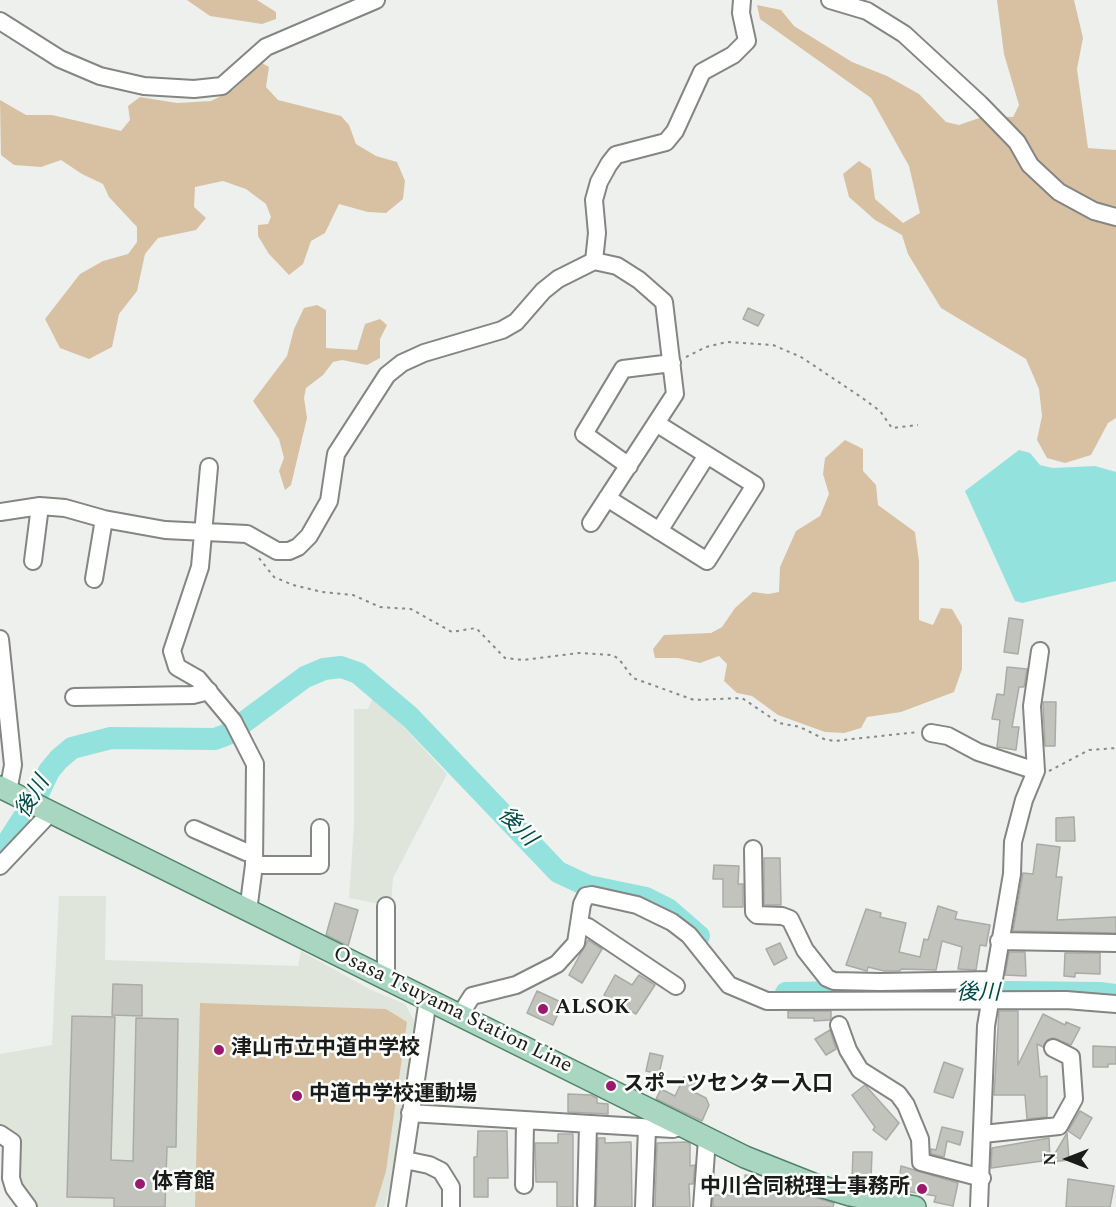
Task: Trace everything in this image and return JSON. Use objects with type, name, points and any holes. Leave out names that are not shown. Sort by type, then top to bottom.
[{"type":"main road","name":"Osasa Tsuyama Station Line","points":[[10,792],[46,812],[745,1157],[813,1184],[850,1195],[915,1207]]},
{"type":"street","points":[[0,21],[60,59],[100,76],[144,86],[204,89],[222,86],[266,47],[376,0]]},
{"type":"street","points":[[594,261],[597,243],[594,200],[599,182],[609,164],[616,155],[666,142],[675,131],[702,72],[733,55],[747,41],[741,13],[742,0]]},
{"type":"street","points":[[830,0],[867,11],[904,34],[980,104],[1017,142],[1030,165],[1059,192],[1094,211],[1116,217]]},
{"type":"street","points":[[0,512],[40,506],[65,508],[104,519],[165,530],[247,534],[277,551],[289,551],[298,547],[309,536],[329,501],[336,454],[387,375],[402,363],[424,353],[502,330],[516,322],[543,291],[558,279],[594,261],[617,266],[639,280],[664,302],[675,394],[591,523]]},
{"type":"street","points":[[629,466],[584,434],[623,369],[672,363]]},
{"type":"street","points":[[607,498],[707,561],[755,485],[656,423]]},
{"type":"street","points":[[659,531],[707,455]]},
{"type":"street","points":[[209,467],[200,567],[172,651],[177,667],[198,679],[237,728],[255,764],[254,859],[248,911]]},
{"type":"street","points":[[33,561],[40,506]]},
{"type":"street","points":[[94,579],[104,519]]},
{"type":"street","points":[[0,639],[13,765],[10,792]]},
{"type":"street","points":[[979,1207],[982,1178],[984,1059],[991,991],[1012,874],[1015,834],[1024,800],[1036,771],[1032,706],[1040,651]]},
{"type":"street","points":[[74,697],[193,695],[209,691]]},
{"type":"street","points":[[931,733],[948,736],[978,752],[1036,771]]},
{"type":"street","points":[[0,866],[46,812]]},
{"type":"street","points":[[194,829],[246,852],[254,859],[320,865],[320,828]]},
{"type":"street","points":[[753,849],[754,912],[757,915],[782,916],[790,919],[805,950],[827,978],[834,981],[880,982],[991,991],[1116,1004]]},
{"type":"street","points":[[460,1015],[472,996],[516,985],[557,964],[576,943],[586,896],[620,901],[655,911],[689,935],[729,985],[767,1001],[991,991]]},
{"type":"street","points":[[387,906],[387,979]]},
{"type":"street","points":[[580,925],[588,927],[676,986]]},
{"type":"street","points":[[999,941],[1116,943]]},
{"type":"street","points":[[397,1205],[428,999]]},
{"type":"street","points":[[838,1025],[848,1050],[860,1070],[871,1080],[898,1094],[906,1105],[920,1139],[921,1162],[982,1178]]},
{"type":"street","points":[[983,1134],[1059,1126],[1074,1099],[1073,1078],[1071,1057],[1053,1048]]},
{"type":"street","points":[[410,1113],[647,1128],[674,1129],[683,1126]]},
{"type":"street","points":[[524,1185],[525,1122]]},
{"type":"street","points":[[586,1203],[588,1125]]},
{"type":"street","points":[[644,1207],[647,1128]]},
{"type":"street","points":[[0,1134],[12,1142],[11,1178],[14,1188],[28,1207]]},
{"type":"street","points":[[702,1207],[707,1139]]},
{"type":"street","points":[[405,1160],[429,1165],[441,1171],[451,1187],[451,1207]]},
{"type":"path","points":[[672,363],[706,347],[727,342],[773,345],[801,357],[861,397],[880,411],[892,428],[918,424]]},
{"type":"path","points":[[247,534],[259,559],[274,577],[322,592],[353,595],[380,607],[411,609],[452,632],[476,628],[505,658],[523,660],[579,653],[612,655],[619,659],[633,678],[686,698],[742,698],[779,723],[794,725],[834,741],[914,731],[931,733]]},
{"type":"path","points":[[1036,771],[1053,770],[1098,748],[1116,748]]},
{"type":"shaded area","points":[[187,0],[257,0],[276,12],[276,19],[262,24],[210,16]]},
{"type":"shaded area","points":[[997,0],[1074,0],[1083,38],[1077,69],[1088,148],[1116,150],[1116,418],[1108,423],[1091,455],[1065,463],[1047,458],[1037,440],[1042,416],[1039,389],[1026,359],[941,308],[908,254],[902,235],[875,220],[849,197],[843,174],[859,161],[871,169],[875,199],[903,223],[920,213],[909,166],[871,98],[760,19],[757,5],[781,10],[794,26],[852,62],[887,76],[919,94],[946,122],[959,125],[985,116],[1013,117],[1019,105],[1004,54]]},
{"type":"shaded area","points":[[262,63],[269,67],[266,87],[278,100],[341,116],[349,125],[356,144],[376,156],[397,162],[405,181],[403,199],[386,213],[368,212],[339,204],[325,233],[311,241],[303,264],[289,275],[269,254],[258,236],[258,225],[268,224],[271,217],[266,204],[246,189],[223,181],[195,187],[194,207],[206,218],[196,230],[158,238],[145,254],[137,291],[119,314],[112,347],[89,359],[60,348],[45,319],[80,274],[103,261],[128,254],[137,242],[137,227],[109,197],[103,184],[61,160],[41,167],[14,165],[1,155],[0,100],[26,115],[52,115],[121,131],[130,120],[128,106],[140,97],[177,103],[211,101],[233,90]]},
{"type":"shaded area","points":[[317,305],[326,310],[326,348],[357,350],[365,324],[380,319],[387,325],[380,339],[380,358],[367,365],[342,360],[333,362],[323,375],[306,388],[304,398],[307,418],[291,485],[285,490],[279,471],[284,458],[279,439],[253,401],[287,356],[294,329],[304,308]]},
{"type":"shaded area","points":[[845,440],[863,449],[863,471],[876,485],[878,505],[915,532],[919,561],[919,620],[933,625],[941,608],[952,609],[962,626],[962,669],[954,692],[901,712],[867,717],[861,728],[844,733],[825,732],[778,715],[752,696],[737,693],[724,681],[727,664],[719,656],[700,663],[678,658],[655,658],[653,649],[664,635],[711,633],[722,627],[735,608],[753,592],[768,594],[779,592],[780,567],[796,531],[820,516],[829,494],[823,474],[825,458]]},
{"type":"shaded area","points":[[374,695],[447,774],[393,878],[391,906],[349,898],[354,826],[354,709],[368,709]]},
{"type":"shaded area","name":"津山市立中道中学校","points":[[59,896],[106,896],[105,960],[298,966],[301,951],[371,990],[405,1004],[416,1024],[393,1176],[384,1207],[34,1207],[16,1180],[19,1137],[0,1127],[0,1054],[52,1045]]},
{"type":"shaded area","name":"中道中学校運動場","points":[[200,1003],[386,1009],[407,1022],[386,1171],[375,1207],[195,1207]]},
{"type":"water","points":[[1019,450],[1030,453],[1040,465],[1053,468],[1095,466],[1116,472],[1116,581],[1022,603],[1015,601],[965,491]]},
{"type":"building","points":[[748,308],[764,315],[758,326],[743,319]]},
{"type":"building","points":[[1009,618],[1023,620],[1018,654],[1004,652]]},
{"type":"building","points":[[1007,667],[1027,669],[1024,687],[1019,687],[1012,727],[1019,727],[1016,750],[997,747],[1000,720],[992,719],[997,694],[1004,695]]},
{"type":"building","points":[[1043,702],[1056,702],[1055,746],[1045,746]]},
{"type":"building","points":[[1074,817],[1075,841],[1056,841],[1056,818]]},
{"type":"building","points":[[1037,844],[1060,847],[1056,877],[1062,877],[1057,920],[1116,917],[1116,933],[1013,931],[1023,873],[1033,874]]},
{"type":"building","points":[[764,858],[780,858],[781,905],[764,905]]},
{"type":"building","points":[[714,865],[739,866],[738,884],[743,884],[743,907],[723,907],[723,879],[713,879]]},
{"type":"building","points":[[335,903],[358,910],[348,946],[326,935]]},
{"type":"building","points":[[938,906],[957,912],[955,919],[990,925],[986,946],[980,945],[976,970],[958,969],[962,947],[942,941],[936,970],[884,971],[868,967],[867,971],[846,965],[866,909],[881,913],[880,917],[906,923],[899,952],[920,957],[924,939],[928,940]]},
{"type":"building","points":[[588,940],[602,949],[582,983],[569,975]]},
{"type":"building","points":[[780,943],[787,958],[774,965],[766,949]]},
{"type":"building","points":[[1009,952],[1025,952],[1026,976],[1005,975]]},
{"type":"building","points":[[1065,953],[1100,953],[1100,974],[1075,973],[1075,977],[1064,976]]},
{"type":"building","points":[[615,975],[632,985],[639,975],[655,985],[636,1014],[604,995]]},
{"type":"building","points":[[113,984],[142,985],[142,1016],[112,1015]]},
{"type":"building","points":[[537,991],[563,1003],[553,1025],[527,1013]]},
{"type":"building","points":[[788,1011],[831,1011],[831,1018],[814,1021],[814,1018],[788,1018]]},
{"type":"building","points":[[999,1011],[1018,1011],[1018,1065],[1043,1014],[1065,1025],[1066,1022],[1080,1028],[1071,1045],[1053,1038],[1047,1040],[1043,1047],[1037,1044],[1040,1077],[1047,1076],[1047,1117],[1027,1119],[1025,1095],[994,1095]]},
{"type":"building","points":[[72,1016],[115,1017],[111,1160],[133,1161],[136,1018],[178,1019],[176,1147],[167,1147],[165,1207],[114,1207],[114,1198],[67,1197]]},
{"type":"building","points":[[830,1030],[836,1049],[826,1055],[815,1039]]},
{"type":"building","points":[[1093,1046],[1116,1047],[1116,1064],[1108,1064],[1108,1067],[1093,1067]]},
{"type":"building","points":[[650,1053],[663,1056],[659,1074],[646,1071]]},
{"type":"building","points":[[944,1062],[963,1069],[953,1098],[934,1092]]},
{"type":"building","points":[[684,1077],[696,1083],[692,1091],[706,1098],[709,1105],[702,1121],[656,1099],[661,1089],[675,1096]]},
{"type":"building","points":[[865,1085],[899,1123],[886,1140],[873,1130],[875,1127],[852,1095]]},
{"type":"building","points":[[568,1094],[591,1095],[597,1098],[597,1103],[608,1104],[608,1114],[568,1112]]},
{"type":"building","points":[[1080,1111],[1092,1118],[1080,1139],[1068,1131]]},
{"type":"building","points":[[942,1127],[963,1132],[960,1145],[947,1141],[944,1157],[931,1154],[931,1149],[936,1150]]},
{"type":"building","points":[[478,1131],[507,1131],[508,1178],[488,1178],[488,1197],[474,1197],[474,1157],[477,1157]]},
{"type":"building","points":[[1067,1133],[1069,1160],[1050,1162]]},
{"type":"building","points":[[558,1134],[573,1134],[573,1207],[557,1207],[557,1182],[536,1182],[535,1143],[558,1143]]},
{"type":"building","points":[[598,1138],[605,1138],[605,1143],[631,1142],[632,1207],[596,1207]]},
{"type":"building","points":[[1049,1138],[1050,1160],[991,1168],[992,1148]]},
{"type":"building","points":[[687,1142],[690,1144],[690,1166],[695,1165],[693,1184],[689,1184],[690,1207],[655,1207],[657,1143]]},
{"type":"building","points":[[853,1152],[872,1152],[871,1180],[852,1180]]},
{"type":"building","points":[[901,1166],[958,1183],[953,1206],[934,1202],[936,1196],[898,1190]]},
{"type":"building","points":[[745,1175],[756,1176],[756,1187],[785,1187],[784,1194],[805,1195],[834,1203],[833,1207],[713,1207],[713,1195],[745,1195]]},
{"type":"building","points":[[1068,1179],[1114,1186],[1110,1207],[1066,1207]]},
{"type":"waterway","name":"後川","points":[[0,854],[36,798],[49,771],[72,748],[111,738],[215,739],[228,734],[305,677],[324,669],[341,667],[358,673],[410,717],[558,872],[588,886],[646,898],[668,909],[699,936]]},
{"type":"waterway","name":"後川","points":[[786,993],[922,991],[1116,995]]},
{"type":"place","name":"ALSOK","points":[[543,1009]]},
{"type":"place","name":"津山市立中道中学校","points":[[219,1050]]},
{"type":"place","name":"スポーツセンター入口","points":[[611,1086]]},
{"type":"place","name":"中道中学校運動場","points":[[297,1096]]},
{"type":"place","name":"体育館","points":[[140,1184]]},
{"type":"place","name":"中川合同税理士事務所","points":[[922,1189]]}]
